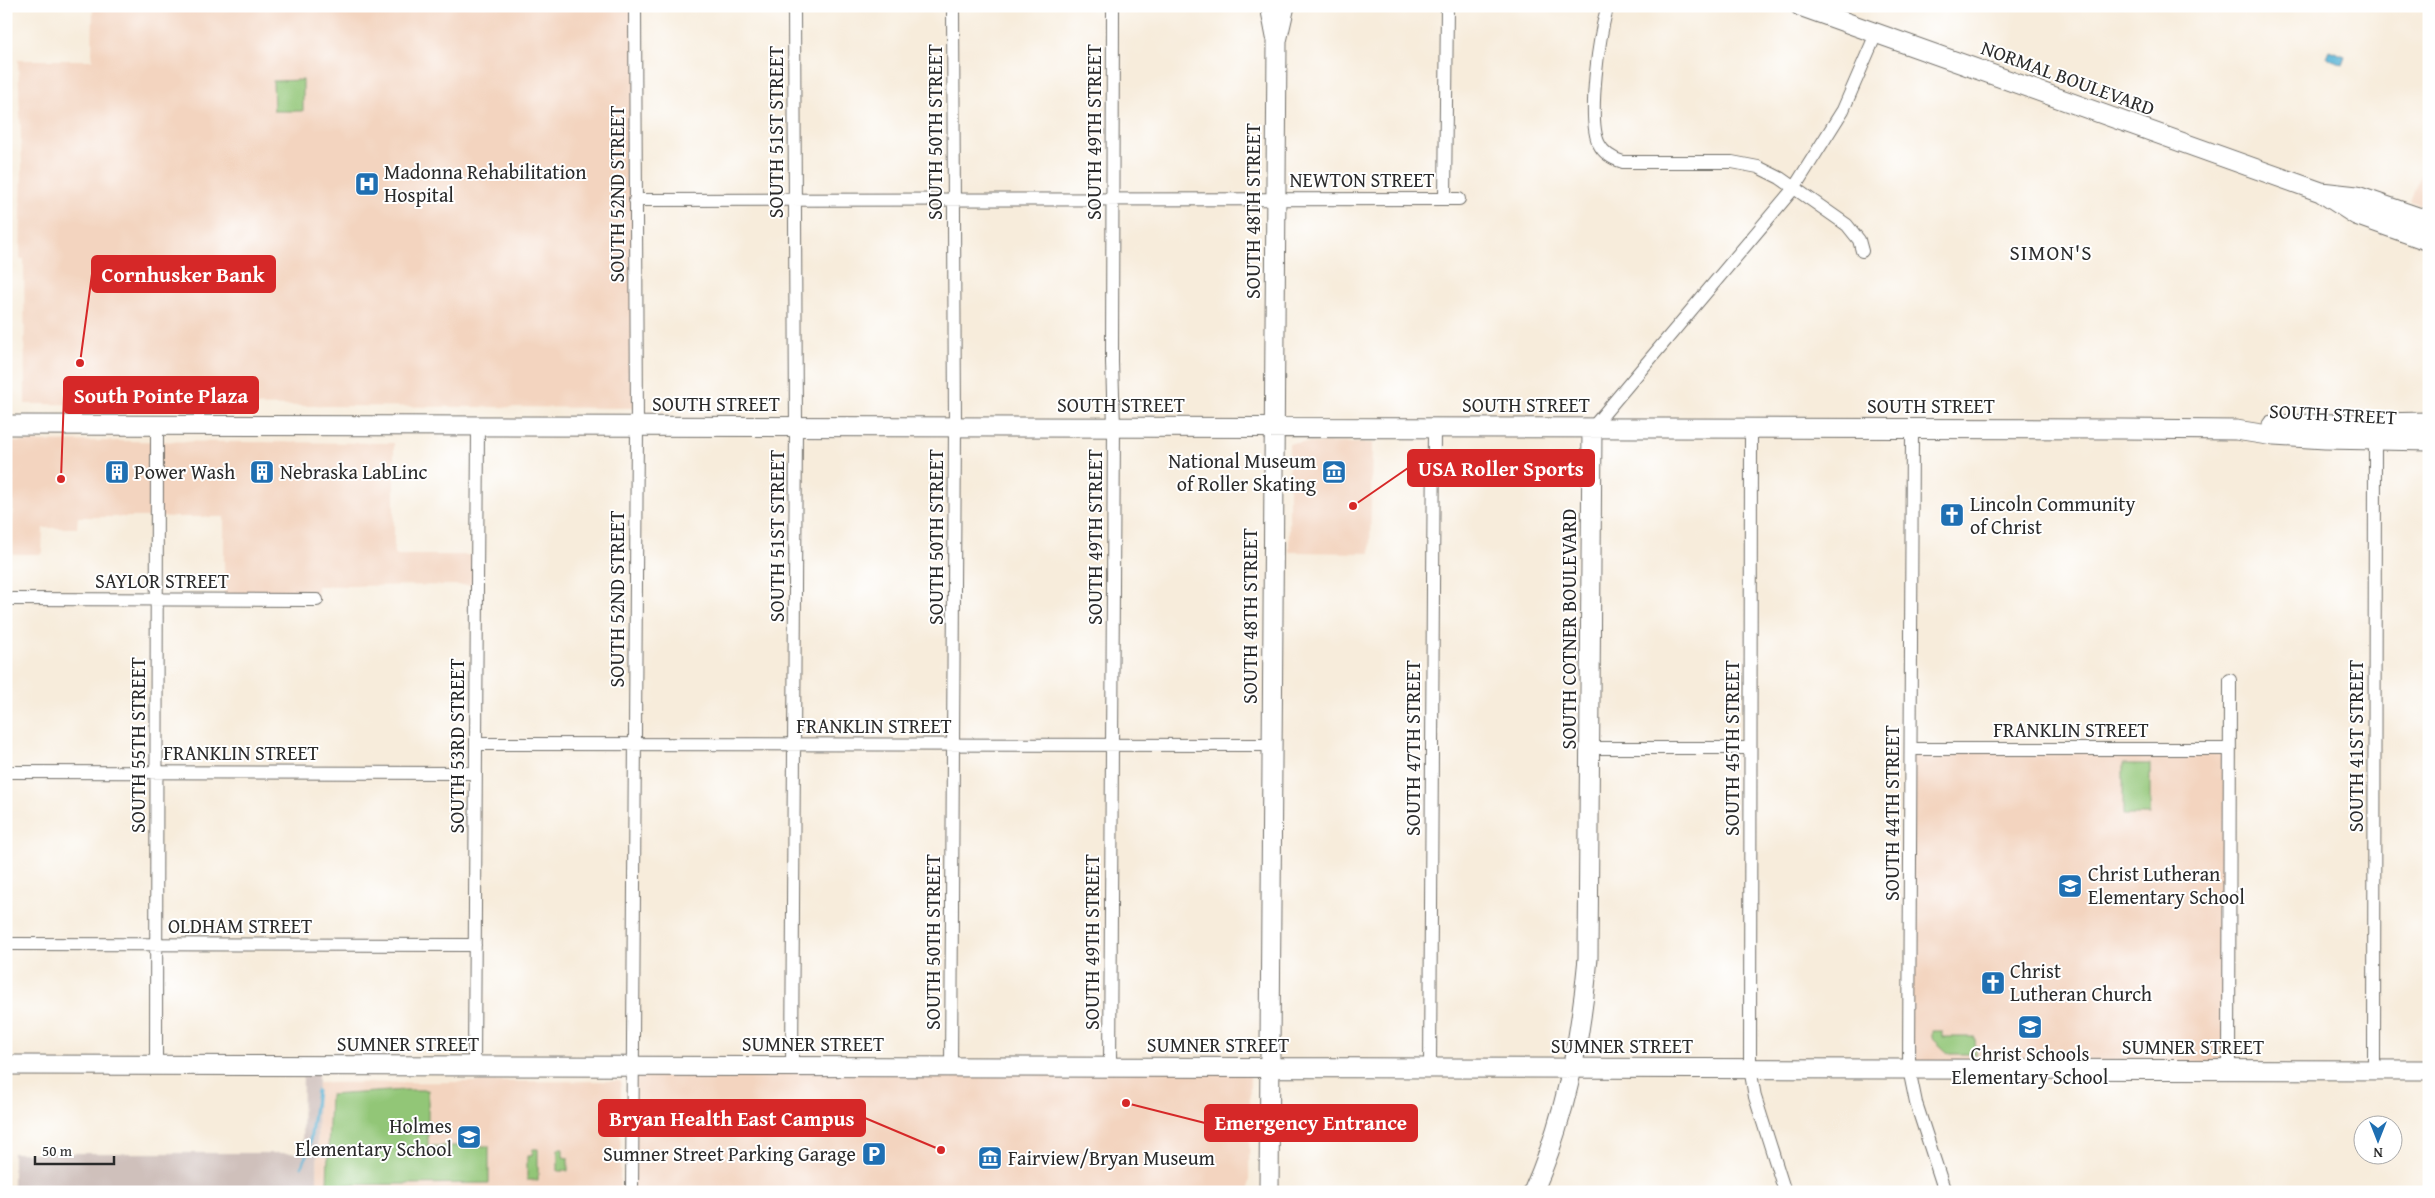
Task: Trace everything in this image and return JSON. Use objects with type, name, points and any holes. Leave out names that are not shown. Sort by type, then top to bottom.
[{"type":"main road","name":"SOUTH 48TH STREET","points":[[1269,1192],[1277,41],[1270,6]]},
{"type":"main road","name":"SOUTH 48TH STREET","points":[[1277,41],[1285,6]]},
{"type":"main road","name":"NORMAL BOULEVARD","points":[[1800,6],[2321,192],[2357,196],[2429,221]]},
{"type":"main road","name":"NORMAL BOULEVARD","points":[[2321,192],[2356,215],[2429,241]]},
{"type":"main road","name":"SOUTH STREET","points":[[6,425],[1912,428],[2236,430],[2274,436],[2375,431],[2429,422]]},
{"type":"main road","name":"SOUTH COTNER BOULEVARD","points":[[1533,1192],[1558,1126],[1572,1069],[1584,1003],[1588,953],[1592,428]]},
{"type":"main road","name":"SOUTH STREET","points":[[2375,431],[2429,440]]},
{"type":"main road","name":"SUMNER STREET","points":[[6,1065],[2429,1070]]},
{"type":"street","name":"SOUTH 52ND STREET","points":[[632,1192],[637,426],[635,6]]},
{"type":"street","name":"SOUTH 51ST STREET","points":[[792,1067],[796,427],[794,6]]},
{"type":"street","name":"SOUTH 50TH STREET","points":[[951,1067],[955,427],[953,6]]},
{"type":"street","name":"SOUTH 49TH STREET","points":[[1110,1068],[1114,427],[1112,6]]},
{"type":"street","points":[[1445,199],[1446,6]]},
{"type":"street","points":[[1608,6],[1600,36],[1596,71],[1596,132],[1602,149],[1613,158],[1629,162],[1705,162],[1749,165],[1773,174],[1847,225],[1854,232],[1862,251]]},
{"type":"street","points":[[1592,428],[1794,188],[1843,110],[1876,34]]},
{"type":"street","name":"NEWTON STREET","points":[[635,200],[1459,199]]},
{"type":"street","name":"SOUTH 55TH STREET","points":[[156,1066],[157,425]]},
{"type":"street","name":"SOUTH 53RD STREET","points":[[474,1066],[478,426]]},
{"type":"street","name":"SOUTH 47TH STREET","points":[[1430,1068],[1434,428]]},
{"type":"street","name":"SOUTH 45TH STREET","points":[[1751,428],[1750,1068],[1755,1098],[1785,1192]]},
{"type":"street","name":"SOUTH 44TH STREET","points":[[1912,428],[1909,1069],[1916,1103],[1945,1192]]},
{"type":"street","name":"SOUTH 41ST STREET","points":[[2374,1069],[2375,431]]},
{"type":"street","name":"SAYLOR STREET","points":[[6,599],[317,600]]},
{"type":"street","points":[[2229,1069],[2230,680]]},
{"type":"street","name":"FRANKLIN STREET","points":[[476,744],[1272,745]]},
{"type":"street","points":[[1590,748],[1750,748]]},
{"type":"street","name":"FRANKLIN STREET","points":[[1911,749],[2230,749]]},
{"type":"street","name":"FRANKLIN STREET","points":[[6,772],[476,773]]},
{"type":"street","name":"OLDHAM STREET","points":[[6,944],[475,945]]},
{"type":"shaded area","name":"Madonna Rehabilitation Hospital","points":[[93,6],[635,6],[637,408],[25,404],[24,259],[20,259],[22,166],[18,60],[92,60]]},
{"type":"shaded area","points":[[2429,153],[2429,207],[2410,201]]},
{"type":"shaded area","points":[[13,442],[394,443],[394,555],[477,555],[477,585],[317,586],[317,600],[224,600],[224,517],[78,517],[77,528],[43,528],[42,554],[13,554]]},
{"type":"shaded area","points":[[1289,443],[1372,443],[1370,553],[1289,552]]},
{"type":"shaded area","name":"Christ Lutheran Elementary School","points":[[1911,749],[2230,749],[2229,1069],[1909,1069]]},
{"type":"shaded area","points":[[303,1066],[318,1066],[317,1192],[13,1192],[13,1153],[302,1153]]},
{"type":"shaded area","points":[[633,1067],[1250,1067],[1249,1192],[632,1192]]},
{"type":"shaded area","name":"Holmes Elementary School","points":[[621,1081],[620,1192],[317,1192],[318,1083]]},
{"type":"green space","points":[[303,80],[303,111],[274,111],[273,81]]},
{"type":"green space","points":[[2123,764],[2150,764],[2150,815],[2123,815]]},
{"type":"green space","points":[[1932,1031],[1942,1031],[1942,1037],[1975,1037],[1976,1054],[1949,1054],[1932,1038]]},
{"type":"green space","points":[[428,1090],[428,1146],[489,1146],[489,1183],[327,1185],[330,1095]]},
{"type":"green space","points":[[533,1149],[538,1149],[538,1180],[527,1180],[527,1156],[532,1156]]},
{"type":"green space","points":[[558,1149],[563,1149],[563,1157],[568,1158],[568,1171],[558,1171]]},
{"type":"water","points":[[2329,50],[2345,56],[2342,64],[2326,57]]},
{"type":"waterway","points":[[302,1166],[309,1149],[317,1091]]},
{"type":"place","name":"Madonna Rehabilitation Hospital","points":[[367,184]]},
{"type":"place","name":"Cornhusker Bank","points":[[80,363]]},
{"type":"place","name":"Power Wash","points":[[117,472]]},
{"type":"place","name":"Nebraska LabLinc","points":[[262,472]]},
{"type":"place","name":"National Museum of Roller Skating","points":[[1334,472]]},
{"type":"place","name":"South Pointe Plaza","points":[[61,479]]},
{"type":"place","name":"USA Roller Sports","points":[[1353,506]]},
{"type":"place","name":"Lincoln Community of Christ","points":[[1952,515]]},
{"type":"place","name":"Christ Lutheran Elementary School","points":[[2070,886]]},
{"type":"place","name":"Christ Lutheran Church","points":[[1993,983]]},
{"type":"place","name":"Christ Schools Elementary School","points":[[2030,1027]]},
{"type":"place","name":"Emergency Entrance","points":[[1126,1103]]},
{"type":"place","name":"Holmes Elementary School","points":[[469,1137]]},
{"type":"place","name":"Bryan Health East Campus","points":[[941,1150]]},
{"type":"place","name":"Sumner Street Parking Garage","points":[[874,1154]]},
{"type":"place","name":"Fairview/Bryan Museum","points":[[990,1158]]},
{"type":"district","name":"SIMON'S","points":[[2051,253]]}]
